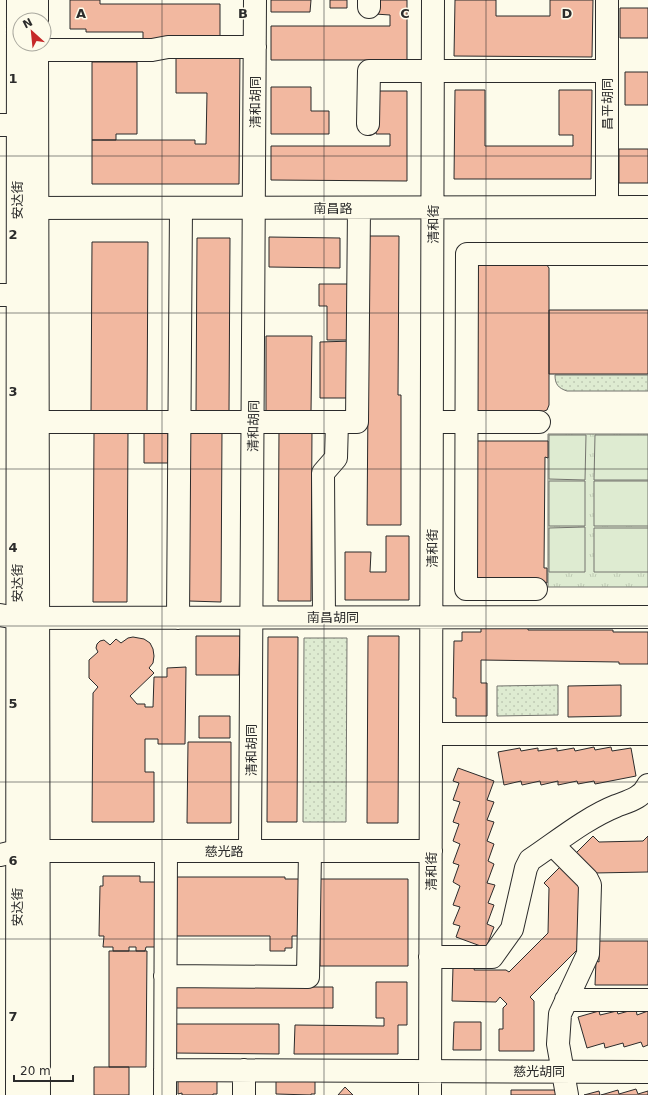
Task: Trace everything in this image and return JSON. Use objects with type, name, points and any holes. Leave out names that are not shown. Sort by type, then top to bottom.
[{"type":"street","name":"安达街","points":[[17,1095],[18,617],[9,295],[27,208],[9,125],[18,0]]},
{"type":"street","points":[[37,0],[37,12]]},
{"type":"street","name":"清和胡同","points":[[250,851],[255,0]]},
{"type":"street","name":"清和街","points":[[430,1095],[433,207],[432,0]]},
{"type":"street","name":"昌平胡同","points":[[607,0],[607,207]]},
{"type":"street","points":[[52,47],[152,50],[168,46],[255,47]]},
{"type":"street","name":"安达街","points":[[18,617],[37,422],[27,208],[37,52]]},
{"type":"street","points":[[368,124],[369,70],[607,71]]},
{"type":"street","name":"南昌路","points":[[27,208],[648,207]]},
{"type":"street","points":[[178,618],[178,422],[181,208]]},
{"type":"street","points":[[37,422],[357,422],[359,208]]},
{"type":"street","points":[[536,589],[466,589],[467,254],[648,254]]},
{"type":"street","points":[[324,617],[323,472],[336,458],[337,422]]},
{"type":"street","points":[[432,422],[539,422]]},
{"type":"street","name":"南昌胡同","points":[[18,617],[648,617]]},
{"type":"street","points":[[431,734],[648,734]]},
{"type":"street","points":[[430,957],[492,958],[512,929],[526,868],[530,860],[592,818],[637,798],[645,792],[648,785]]},
{"type":"street","points":[[553,845],[590,885],[588,954],[560,1014],[558,1044],[566,1095]]},
{"type":"street","points":[[165,1095],[166,851]]},
{"type":"street","points":[[165,976],[308,977],[310,851]]},
{"type":"street","name":"慈光路","points":[[18,852],[431,851]]},
{"type":"street","name":"安达街","points":[[18,852],[39,1095]]},
{"type":"street","points":[[566,1000],[648,1000]]},
{"type":"street","name":"慈光胡同","points":[[165,1070],[648,1072]]},
{"type":"street","points":[[244,1070],[244,1095]]},
{"type":"green space","points":[[555,375],[648,375],[648,391],[567,391],[558,385]]},
{"type":"green space","points":[[548,434],[648,434],[648,587],[548,587]]},
{"type":"green space","points":[[549,435],[586,435],[585,480],[549,479]]},
{"type":"green space","points":[[595,435],[648,435],[648,480],[594,480]]},
{"type":"green space","points":[[549,481],[585,481],[585,526],[549,526]]},
{"type":"green space","points":[[594,481],[648,481],[648,526],[594,526]]},
{"type":"green space","points":[[585,527],[585,572],[549,572],[549,528]]},
{"type":"green space","points":[[594,528],[648,528],[648,572],[594,572]]},
{"type":"green space","points":[[304,638],[347,638],[346,822],[303,822]]},
{"type":"green space","points":[[558,685],[558,715],[497,716],[497,686]]},
{"type":"building","points":[[70,0],[100,0],[100,4],[220,4],[220,41],[143,40],[143,32],[86,32],[86,29],[70,29]]},
{"type":"building","points":[[271,0],[311,0],[310,12],[271,12]]},
{"type":"building","points":[[330,0],[347,0],[347,8],[330,8]]},
{"type":"building","points":[[376,0],[407,0],[407,60],[271,60],[271,26],[390,26],[390,15],[375,14]]},
{"type":"building","points":[[455,0],[496,0],[496,16],[550,16],[550,0],[593,0],[592,57],[454,56]]},
{"type":"building","points":[[620,8],[648,8],[648,38],[620,38]]},
{"type":"building","points":[[176,50],[240,51],[239,184],[92,184],[92,140],[195,140],[195,144],[206,144],[207,93],[176,93]]},
{"type":"building","points":[[92,62],[137,62],[137,134],[116,134],[116,140],[92,140]]},
{"type":"building","points":[[625,72],[648,72],[648,105],[625,105]]},
{"type":"building","points":[[271,87],[311,87],[311,111],[329,111],[329,134],[271,134]]},
{"type":"building","points":[[455,90],[485,90],[485,146],[573,146],[573,135],[559,135],[559,90],[592,90],[591,179],[454,179]]},
{"type":"building","points":[[376,91],[407,91],[407,181],[271,180],[271,146],[390,146],[390,134],[376,134]]},
{"type":"building","points":[[619,149],[648,149],[648,183],[619,183]]},
{"type":"building","points":[[366,236],[399,236],[398,395],[401,395],[401,525],[367,525],[368,403]]},
{"type":"building","points":[[269,237],[340,238],[340,268],[269,267]]},
{"type":"building","points":[[197,238],[230,238],[229,412],[196,412]]},
{"type":"building","points":[[92,242],[148,242],[147,415],[91,415]]},
{"type":"building","points":[[477,264],[546,264],[549,268],[549,405],[547,410],[476,411]]},
{"type":"building","points":[[319,284],[350,284],[349,340],[327,340],[327,306],[319,306]]},
{"type":"building","points":[[549,310],[648,310],[648,374],[549,374]]},
{"type":"building","points":[[266,336],[312,336],[311,412],[266,412]]},
{"type":"building","points":[[353,341],[352,398],[320,398],[320,342]]},
{"type":"building","points":[[279,427],[312,427],[311,601],[278,601]]},
{"type":"building","points":[[190,429],[222,430],[221,602],[189,601]]},
{"type":"building","points":[[94,431],[128,431],[127,602],[93,602]]},
{"type":"building","points":[[144,432],[168,432],[168,463],[144,463]]},
{"type":"building","points":[[472,441],[548,441],[548,458],[545,457],[544,568],[547,568],[547,583],[472,583]]},
{"type":"building","points":[[386,536],[409,536],[409,600],[345,600],[345,552],[371,552],[370,572],[386,572]]},
{"type":"building","points":[[481,628],[648,632],[648,664],[619,664],[619,662],[481,660],[481,683],[487,683],[487,716],[456,716],[456,698],[453,698],[454,641],[462,641],[462,632],[481,632]]},
{"type":"building","points":[[196,636],[240,636],[239,675],[196,675]]},
{"type":"building","points":[[368,636],[399,636],[398,823],[367,823]]},
{"type":"building","points":[[133,637],[144,639],[150,643],[154,656],[153,663],[149,668],[154,673],[130,696],[137,704],[145,704],[145,707],[153,707],[154,677],[167,677],[167,668],[186,667],[185,744],[158,744],[158,739],[145,739],[145,772],[154,772],[154,822],[92,822],[93,693],[98,687],[89,678],[89,660],[98,652],[96,648],[100,641],[104,640],[110,645],[116,639],[121,643],[128,638]]},
{"type":"building","points":[[268,637],[298,637],[297,822],[267,822]]},
{"type":"building","points":[[621,685],[621,716],[568,717],[568,686]]},
{"type":"building","points":[[199,716],[230,716],[230,738],[199,738]]},
{"type":"building","points":[[188,742],[231,742],[231,823],[187,823]]},
{"type":"building","points":[[594,747],[595,750],[611,747],[612,751],[631,748],[636,776],[595,784],[594,781],[578,784],[577,781],[558,785],[558,781],[541,785],[540,781],[522,785],[521,781],[504,785],[498,752],[520,748],[521,751],[538,748],[538,751],[557,748],[557,751],[574,748],[575,751]]},
{"type":"building","points":[[458,768],[494,781],[487,800],[494,802],[487,820],[494,822],[487,841],[494,844],[488,861],[494,864],[487,883],[495,885],[488,903],[494,905],[487,924],[494,927],[486,948],[456,937],[460,926],[453,924],[460,907],[453,905],[460,886],[453,882],[459,865],[453,863],[460,844],[453,841],[459,824],[453,822],[460,802],[453,800],[459,783],[453,781]]},
{"type":"building","points":[[593,836],[599,842],[643,841],[648,836],[648,872],[594,873],[575,854]]},
{"type":"building","points":[[562,865],[581,884],[581,946],[530,997],[534,1001],[534,1051],[499,1051],[499,1029],[503,1029],[503,1008],[507,1004],[500,997],[496,1002],[452,1001],[453,967],[475,967],[474,970],[506,970],[509,972],[548,933],[549,888],[544,883]]},
{"type":"building","points":[[103,876],[140,876],[140,882],[159,882],[159,877],[285,877],[285,879],[299,879],[299,936],[292,936],[292,948],[285,948],[285,951],[270,951],[270,936],[158,936],[158,947],[146,947],[145,951],[136,951],[136,947],[129,947],[129,951],[113,951],[113,947],[103,947],[104,936],[99,936],[100,886],[103,886]]},
{"type":"building","points":[[320,879],[408,879],[408,966],[320,966]]},
{"type":"building","points":[[599,941],[648,941],[648,985],[595,985],[596,961],[599,962]]},
{"type":"building","points":[[109,951],[147,951],[146,1067],[109,1067]]},
{"type":"building","points":[[376,982],[407,982],[407,1025],[398,1025],[398,1054],[294,1054],[295,1025],[384,1026],[384,1018],[376,1018]]},
{"type":"building","points":[[174,987],[333,987],[333,1008],[174,1008]]},
{"type":"building","points":[[636,1009],[637,1015],[648,1011],[648,1045],[643,1047],[641,1042],[624,1047],[623,1043],[605,1048],[604,1043],[587,1048],[578,1017],[599,1011],[600,1015],[617,1011],[618,1014]]},
{"type":"building","points":[[454,1022],[481,1022],[481,1050],[453,1050]]},
{"type":"building","points":[[174,1024],[279,1024],[279,1054],[173,1053]]},
{"type":"building","points":[[94,1067],[129,1067],[129,1095],[94,1095]]},
{"type":"building","points":[[178,1078],[217,1078],[217,1094],[178,1094]]},
{"type":"building","points":[[276,1078],[315,1078],[315,1094],[276,1094]]},
{"type":"building","points":[[345,1087],[353,1095],[338,1095]]},
{"type":"building","points":[[636,1089],[638,1094],[648,1091],[648,1095],[601,1095],[618,1090],[619,1094]]},
{"type":"building","points":[[511,1090],[559,1090],[559,1095],[511,1095]]},
{"type":"building","points":[[599,1091],[600,1095],[584,1095]]}]
